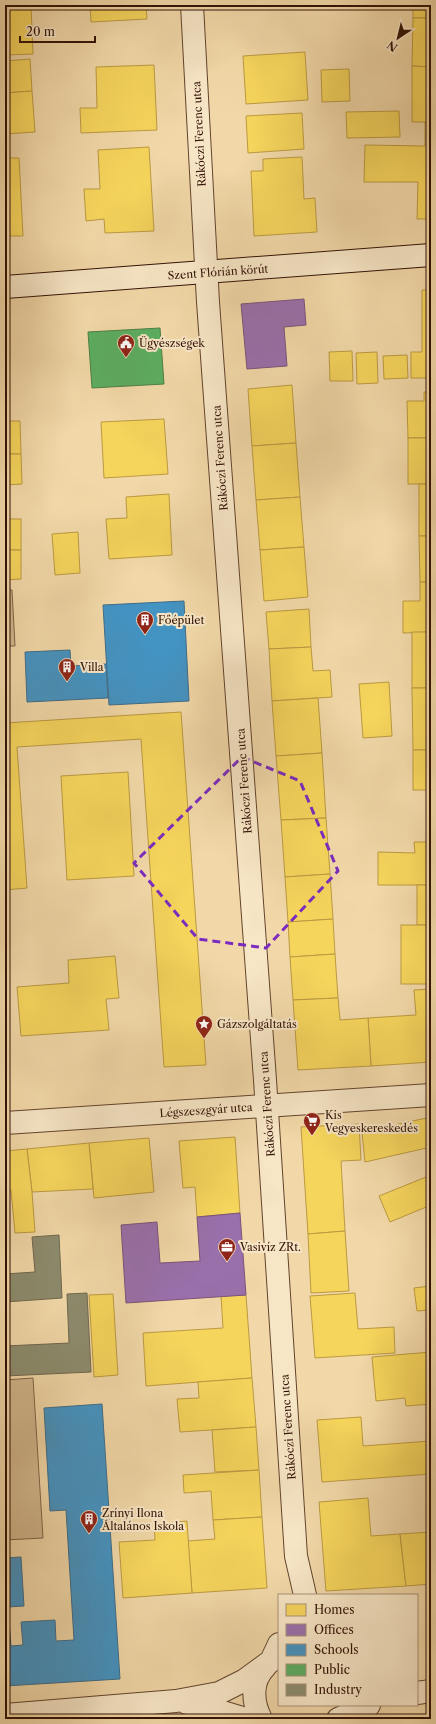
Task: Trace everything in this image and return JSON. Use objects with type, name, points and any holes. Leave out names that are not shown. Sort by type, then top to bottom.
[{"type":"street","name":"Rákóczi Ferenc utca","points":[[192,5],[207,273],[267,1106],[296,1556],[305,1594]]},
{"type":"street","name":"Szent Flórián körút","points":[[5,287],[431,255]]},
{"type":"street","name":"Légszeszgyár utca","points":[[5,1123],[431,1096]]},
{"type":"street","name":"Rákóczi Ferenc utca","points":[[290,1594],[296,1556]]},
{"type":"street","points":[[5,1715],[176,1701],[219,1693],[245,1680],[276,1654]]},
{"type":"street","points":[[261,1719],[255,1705],[254,1695],[256,1682],[262,1670],[276,1654]]},
{"type":"street","points":[[418,1686],[431,1689]]},
{"type":"street","points":[[418,1693],[431,1689]]},
{"type":"street","points":[[176,1701],[199,1705],[246,1719]]},
{"type":"street","points":[[333,1719],[339,1706]]},
{"type":"street","points":[[338,1719],[367,1706]]},
{"type":"highlighted area","points":[[242,757],[300,781],[338,871],[266,948],[198,939],[134,863]]},
{"type":"shaded area","points":[[5,590],[12,590],[15,646],[5,646]]},
{"type":"shaded area","points":[[33,1378],[43,1538],[5,1540],[5,1380]]},
{"type":"building: Homes","points":[[5,5],[31,5],[33,54],[5,55]]},
{"type":"building: Homes","points":[[90,5],[146,5],[147,19],[91,22]]},
{"type":"building: Homes","points":[[413,5],[431,5],[431,18],[413,18]]},
{"type":"building: Homes","points":[[413,18],[431,18],[431,67],[412,66]]},
{"type":"building: Homes","points":[[305,52],[308,100],[246,104],[243,56]]},
{"type":"building: Homes","points":[[30,59],[32,91],[5,93],[5,61]]},
{"type":"building: Homes","points":[[154,65],[157,130],[81,133],[80,108],[97,108],[96,67]]},
{"type":"building: Homes","points":[[412,66],[431,67],[431,122],[412,122]]},
{"type":"building: Homes","points":[[349,69],[350,101],[322,102],[321,70]]},
{"type":"building: Homes","points":[[32,91],[35,132],[5,134],[5,93]]},
{"type":"building: Homes","points":[[399,111],[400,137],[347,138],[346,112]]},
{"type":"building: Homes","points":[[302,113],[304,149],[248,153],[246,116]]},
{"type":"building: Homes","points":[[425,122],[431,122],[431,219],[417,219],[418,182],[364,182],[365,145],[425,146]]},
{"type":"building: Homes","points":[[149,147],[154,231],[105,233],[104,219],[86,221],[84,189],[100,189],[98,150]]},
{"type":"building: Homes","points":[[302,157],[304,199],[315,198],[317,232],[254,236],[251,171],[263,171],[263,159]]},
{"type":"building: Homes","points":[[5,158],[19,158],[23,236],[5,236]]},
{"type":"building: Homes","points":[[422,290],[431,290],[431,378],[411,378],[411,352],[422,352]]},
{"type":"building: Homes","points":[[352,351],[353,381],[330,381],[329,352]]},
{"type":"building: Homes","points":[[377,352],[378,383],[357,384],[356,353]]},
{"type":"building: Homes","points":[[407,355],[408,378],[384,379],[383,356]]},
{"type":"building: Homes","points":[[292,385],[296,443],[252,446],[248,389]]},
{"type":"building: Homes","points":[[424,392],[431,392],[431,438],[408,438],[407,401],[424,401]]},
{"type":"building: Homes","points":[[164,419],[168,474],[104,478],[101,422]]},
{"type":"building: Homes","points":[[5,421],[20,421],[21,454],[5,454]]},
{"type":"building: Homes","points":[[408,438],[431,438],[431,484],[408,484]]},
{"type":"building: Homes","points":[[296,443],[300,497],[256,500],[252,446]]},
{"type":"building: Homes","points":[[5,454],[21,454],[22,484],[5,485]]},
{"type":"building: Homes","points":[[419,484],[431,484],[431,536],[419,536]]},
{"type":"building: Homes","points":[[169,494],[172,555],[109,559],[106,519],[127,518],[126,497]]},
{"type":"building: Homes","points":[[300,497],[304,547],[260,550],[256,500]]},
{"type":"building: Homes","points":[[5,519],[21,519],[21,550],[5,550]]},
{"type":"building: Homes","points":[[78,532],[80,573],[55,575],[52,534]]},
{"type":"building: Homes","points":[[419,536],[431,536],[431,582],[420,582]]},
{"type":"building: Homes","points":[[304,547],[308,597],[264,601],[260,550]]},
{"type":"building: Homes","points":[[5,550],[21,550],[21,579],[5,580]]},
{"type":"building: Homes","points":[[420,582],[431,582],[431,632],[403,633],[403,601],[420,601]]},
{"type":"building: Homes","points":[[309,609],[311,647],[269,649],[266,612]]},
{"type":"building: Homes","points":[[412,632],[431,632],[431,688],[412,688]]},
{"type":"building: Homes","points":[[311,647],[313,671],[330,670],[332,697],[272,701],[269,649]]},
{"type":"building: Homes","points":[[389,682],[392,736],[363,738],[359,684]]},
{"type":"building: Homes","points":[[412,688],[431,688],[431,750],[413,750]]},
{"type":"building: Homes","points":[[318,698],[322,753],[276,756],[272,701]]},
{"type":"building: Homes","points":[[181,712],[206,1065],[164,1067],[141,739],[17,747],[27,888],[5,890],[5,723]]},
{"type":"building: Homes","points":[[413,750],[431,750],[431,790],[413,790]]},
{"type":"building: Homes","points":[[322,753],[326,818],[281,820],[276,756]]},
{"type":"building: Homes","points":[[128,772],[134,876],[67,880],[61,776]]},
{"type":"building: Homes","points":[[326,818],[330,874],[285,877],[281,820]]},
{"type":"building: Homes","points":[[414,842],[431,842],[431,885],[378,885],[378,852],[415,853]]},
{"type":"building: Homes","points":[[330,874],[333,919],[288,922],[285,877]]},
{"type":"building: Homes","points":[[417,885],[431,885],[431,925],[417,925]]},
{"type":"building: Homes","points":[[333,919],[335,954],[290,957],[288,922]]},
{"type":"building: Homes","points":[[401,925],[431,925],[431,984],[401,984]]},
{"type":"building: Homes","points":[[335,954],[338,998],[293,1000],[290,957]]},
{"type":"building: Homes","points":[[115,956],[119,998],[106,999],[109,1030],[21,1036],[17,987],[69,983],[68,960]]},
{"type":"building: Homes","points":[[431,989],[431,1062],[371,1066],[368,1018],[416,1015],[414,990]]},
{"type":"building: Homes","points":[[338,998],[340,1020],[368,1018],[371,1066],[298,1070],[293,1000]]},
{"type":"building: Homes","points":[[431,1117],[431,1147],[365,1162],[362,1132]]},
{"type":"building: Homes","points":[[359,1124],[361,1160],[341,1161],[345,1231],[308,1234],[301,1127]]},
{"type":"building: Homes","points":[[235,1137],[240,1213],[197,1217],[195,1187],[183,1188],[179,1141]]},
{"type":"building: Homes","points":[[149,1138],[154,1192],[94,1198],[89,1143]]},
{"type":"building: Homes","points":[[89,1143],[93,1189],[32,1192],[27,1149]]},
{"type":"building: Homes","points":[[27,1149],[35,1232],[15,1233],[11,1190],[5,1191],[5,1151]]},
{"type":"building: Homes","points":[[431,1175],[431,1205],[390,1222],[379,1196]]},
{"type":"building: Homes","points":[[345,1231],[349,1291],[311,1293],[308,1234]]},
{"type":"building: Homes","points":[[431,1286],[431,1310],[417,1311],[414,1288]]},
{"type":"building: Homes","points":[[355,1293],[358,1329],[394,1327],[395,1353],[315,1358],[310,1296]]},
{"type":"building: Homes","points":[[113,1294],[118,1375],[94,1377],[89,1295]]},
{"type":"building: Homes","points":[[246,1295],[252,1378],[146,1386],[143,1333],[223,1328],[221,1296]]},
{"type":"building: Homes","points":[[431,1352],[431,1404],[406,1406],[405,1398],[376,1401],[372,1357]]},
{"type":"building: Homes","points":[[252,1378],[256,1427],[180,1432],[177,1399],[199,1398],[198,1382]]},
{"type":"building: Homes","points":[[361,1417],[363,1446],[431,1441],[431,1474],[322,1482],[317,1420]]},
{"type":"building: Homes","points":[[256,1427],[259,1470],[215,1472],[212,1430]]},
{"type":"building: Homes","points":[[259,1470],[262,1517],[213,1520],[211,1491],[184,1493],[183,1475]]},
{"type":"building: Homes","points":[[368,1498],[371,1536],[400,1534],[406,1586],[326,1591],[319,1502]]},
{"type":"building: Homes","points":[[262,1517],[267,1588],[192,1593],[188,1541],[215,1539],[213,1520]]},
{"type":"building: Homes","points":[[187,1521],[192,1593],[123,1598],[119,1542],[155,1540],[154,1524]]},
{"type":"building: Homes","points":[[431,1532],[431,1584],[406,1586],[400,1534]]},
{"type":"building: Offices","points":[[304,299],[306,325],[284,327],[287,366],[247,369],[241,304]]},
{"type":"building: Offices","points":[[240,1213],[246,1295],[126,1303],[121,1225],[157,1222],[160,1263],[200,1261],[197,1217]]},
{"type":"building: Schools","name":"Főépület","points":[[184,601],[189,701],[109,705],[103,605]]},
{"type":"building: Schools","name":"Villa","points":[[70,650],[71,666],[106,664],[108,698],[27,702],[25,652]]},
{"type":"building: Schools","name":"Zrínyi Ilona Általános Iskola","points":[[102,1404],[120,1679],[5,1686],[5,1558],[21,1557],[24,1606],[8,1607],[11,1646],[23,1645],[21,1622],[55,1620],[56,1641],[74,1640],[66,1510],[50,1511],[44,1408]]},
{"type":"building: Public","name":"Ügyészségek","points":[[160,328],[164,384],[92,388],[88,332]]},
{"type":"building: Industry","points":[[59,1235],[62,1298],[5,1302],[5,1274],[35,1272],[32,1237]]},
{"type":"building: Industry","points":[[87,1293],[91,1372],[5,1376],[5,1346],[69,1343],[67,1294]]},
{"type":"place","name":"Ügyészségek","points":[[126,358]]},
{"type":"place","name":"Főépület","points":[[145,635]]},
{"type":"place","name":"Villa","points":[[67,682]]},
{"type":"place","name":"Gázszolgáltatás","points":[[204,1039]]},
{"type":"place","name":"Kis Vegyeskereskedés","points":[[312,1136]]},
{"type":"place","name":"Vasivíz ZRt.","points":[[227,1262]]},
{"type":"place","name":"Zrínyi Ilona Általános Iskola","points":[[89,1534]]}]
